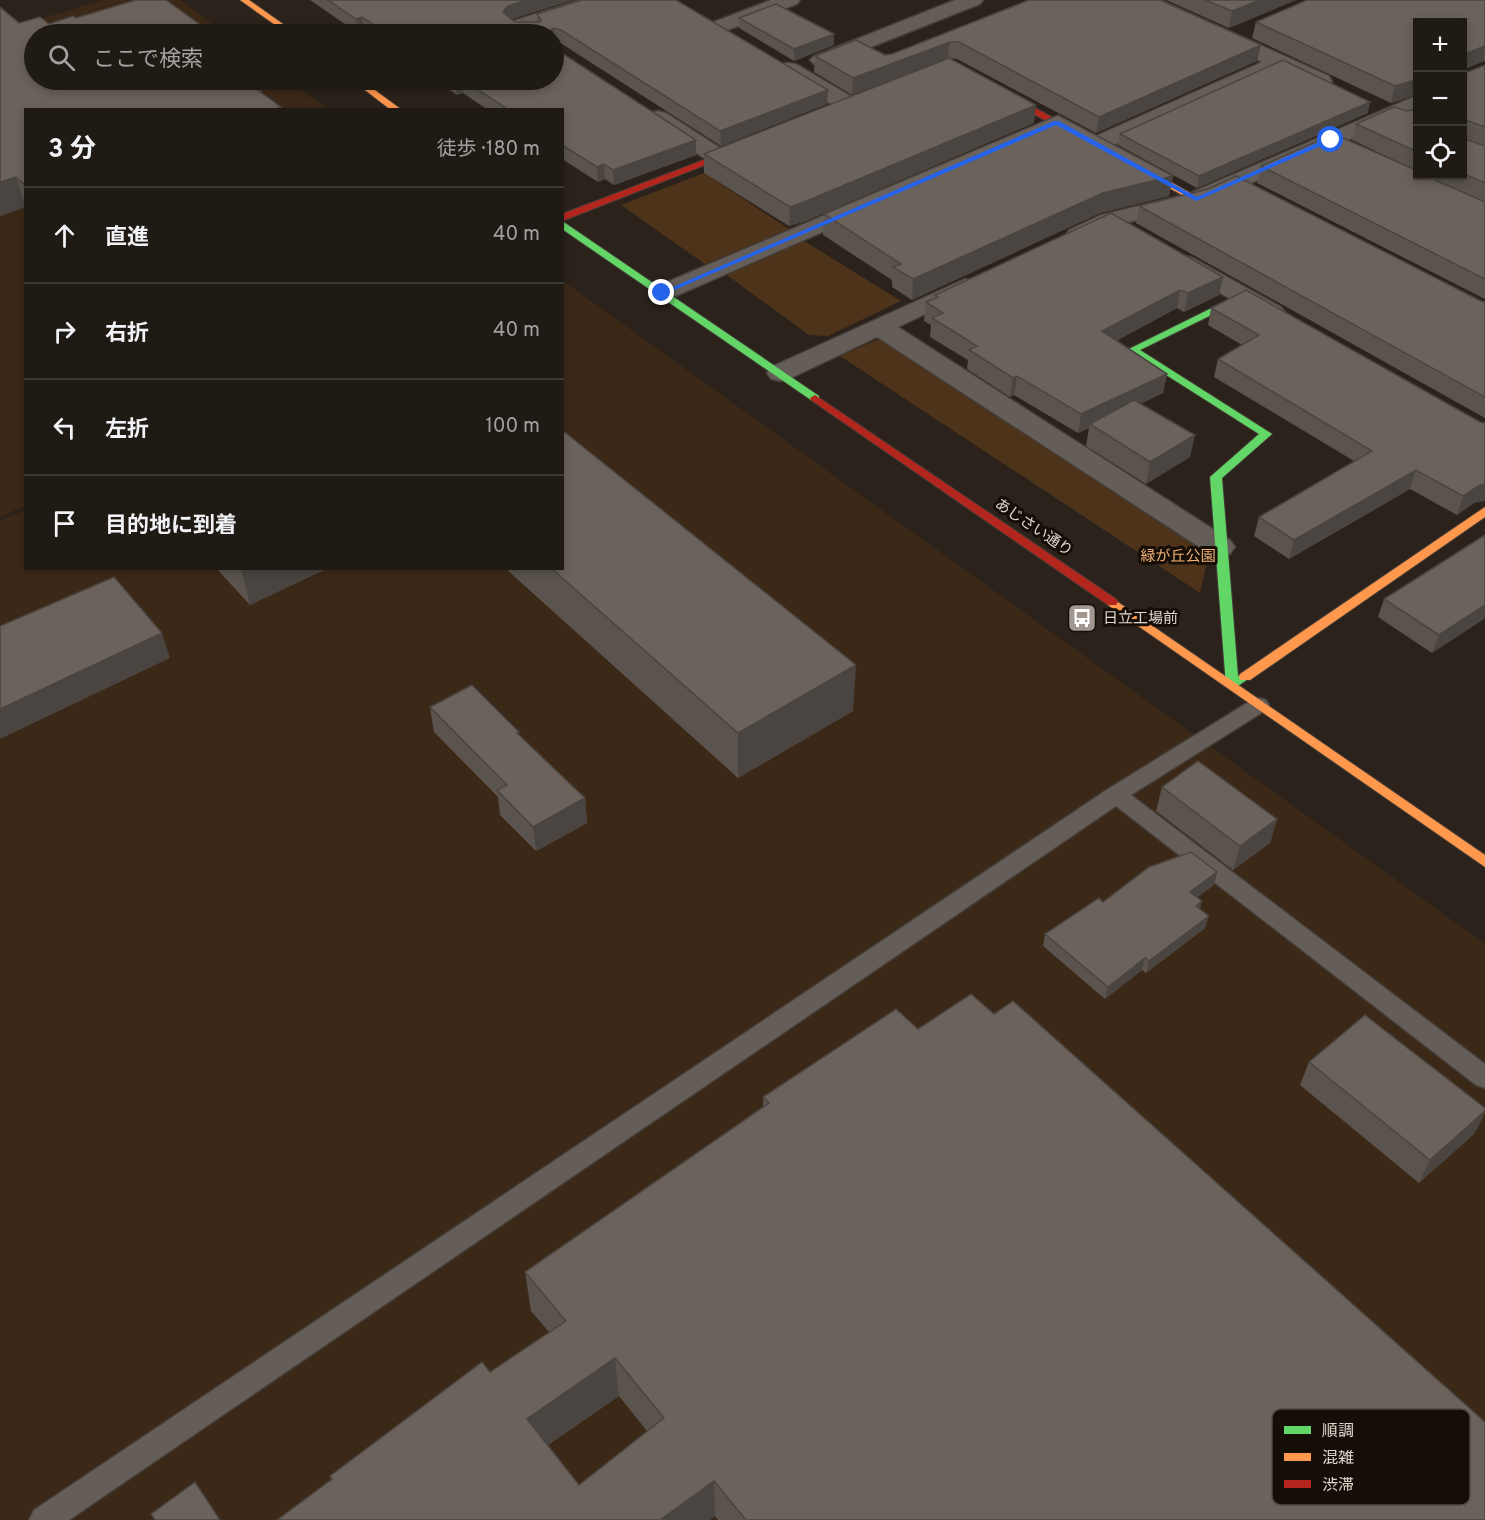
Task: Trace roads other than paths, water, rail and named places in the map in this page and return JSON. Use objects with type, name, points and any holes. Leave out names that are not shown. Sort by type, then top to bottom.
[{"type":"street","points":[[244,0],[279,24]]},
{"type":"street","points":[[523,24],[600,0]]},
{"type":"street","points":[[736,38],[709,21],[790,0]]},
{"type":"street","points":[[792,71],[973,0]]},
{"type":"street","points":[[1143,0],[1281,61],[1340,90]]},
{"type":"street","points":[[1229,38],[1249,30]]},
{"type":"street","points":[[774,60],[854,103]]},
{"type":"street","points":[[1097,144],[1281,61]]},
{"type":"street","points":[[988,86],[1196,199]]},
{"type":"street","points":[[370,90],[395,108]]},
{"type":"street","points":[[1057,244],[1109,220],[1245,188],[1331,140],[1380,109],[1413,102]]},
{"type":"street","points":[[827,114],[854,103]]},
{"type":"street","points":[[642,107],[720,158]]},
{"type":"street","points":[[1380,109],[1413,124]]},
{"type":"street","points":[[1035,132],[1057,123]]},
{"type":"street","points":[[564,217],[763,140]]},
{"type":"street","points":[[1331,140],[1351,150]]},
{"type":"street","points":[[662,293],[881,198]]},
{"type":"street","points":[[1109,220],[1292,324]]},
{"type":"street","name":"あじさい通り","points":[[564,225],[1138,619],[1485,862]]},
{"type":"street","points":[[780,373],[983,278]]},
{"type":"street","points":[[1242,296],[1132,350],[1266,434],[1216,477],[1232,686],[1485,511]]},
{"type":"street","points":[[878,326],[1220,547]]},
{"type":"lane","points":[[44,1520],[1116,795],[1258,705]]},
{"type":"lane","points":[[1116,795],[1485,1078]]},
{"type":"place","name":"日立工場前","points":[[1082,618]]},
{"type":"park label","name":"緑が丘公園","points":[[1178,556]]}]
